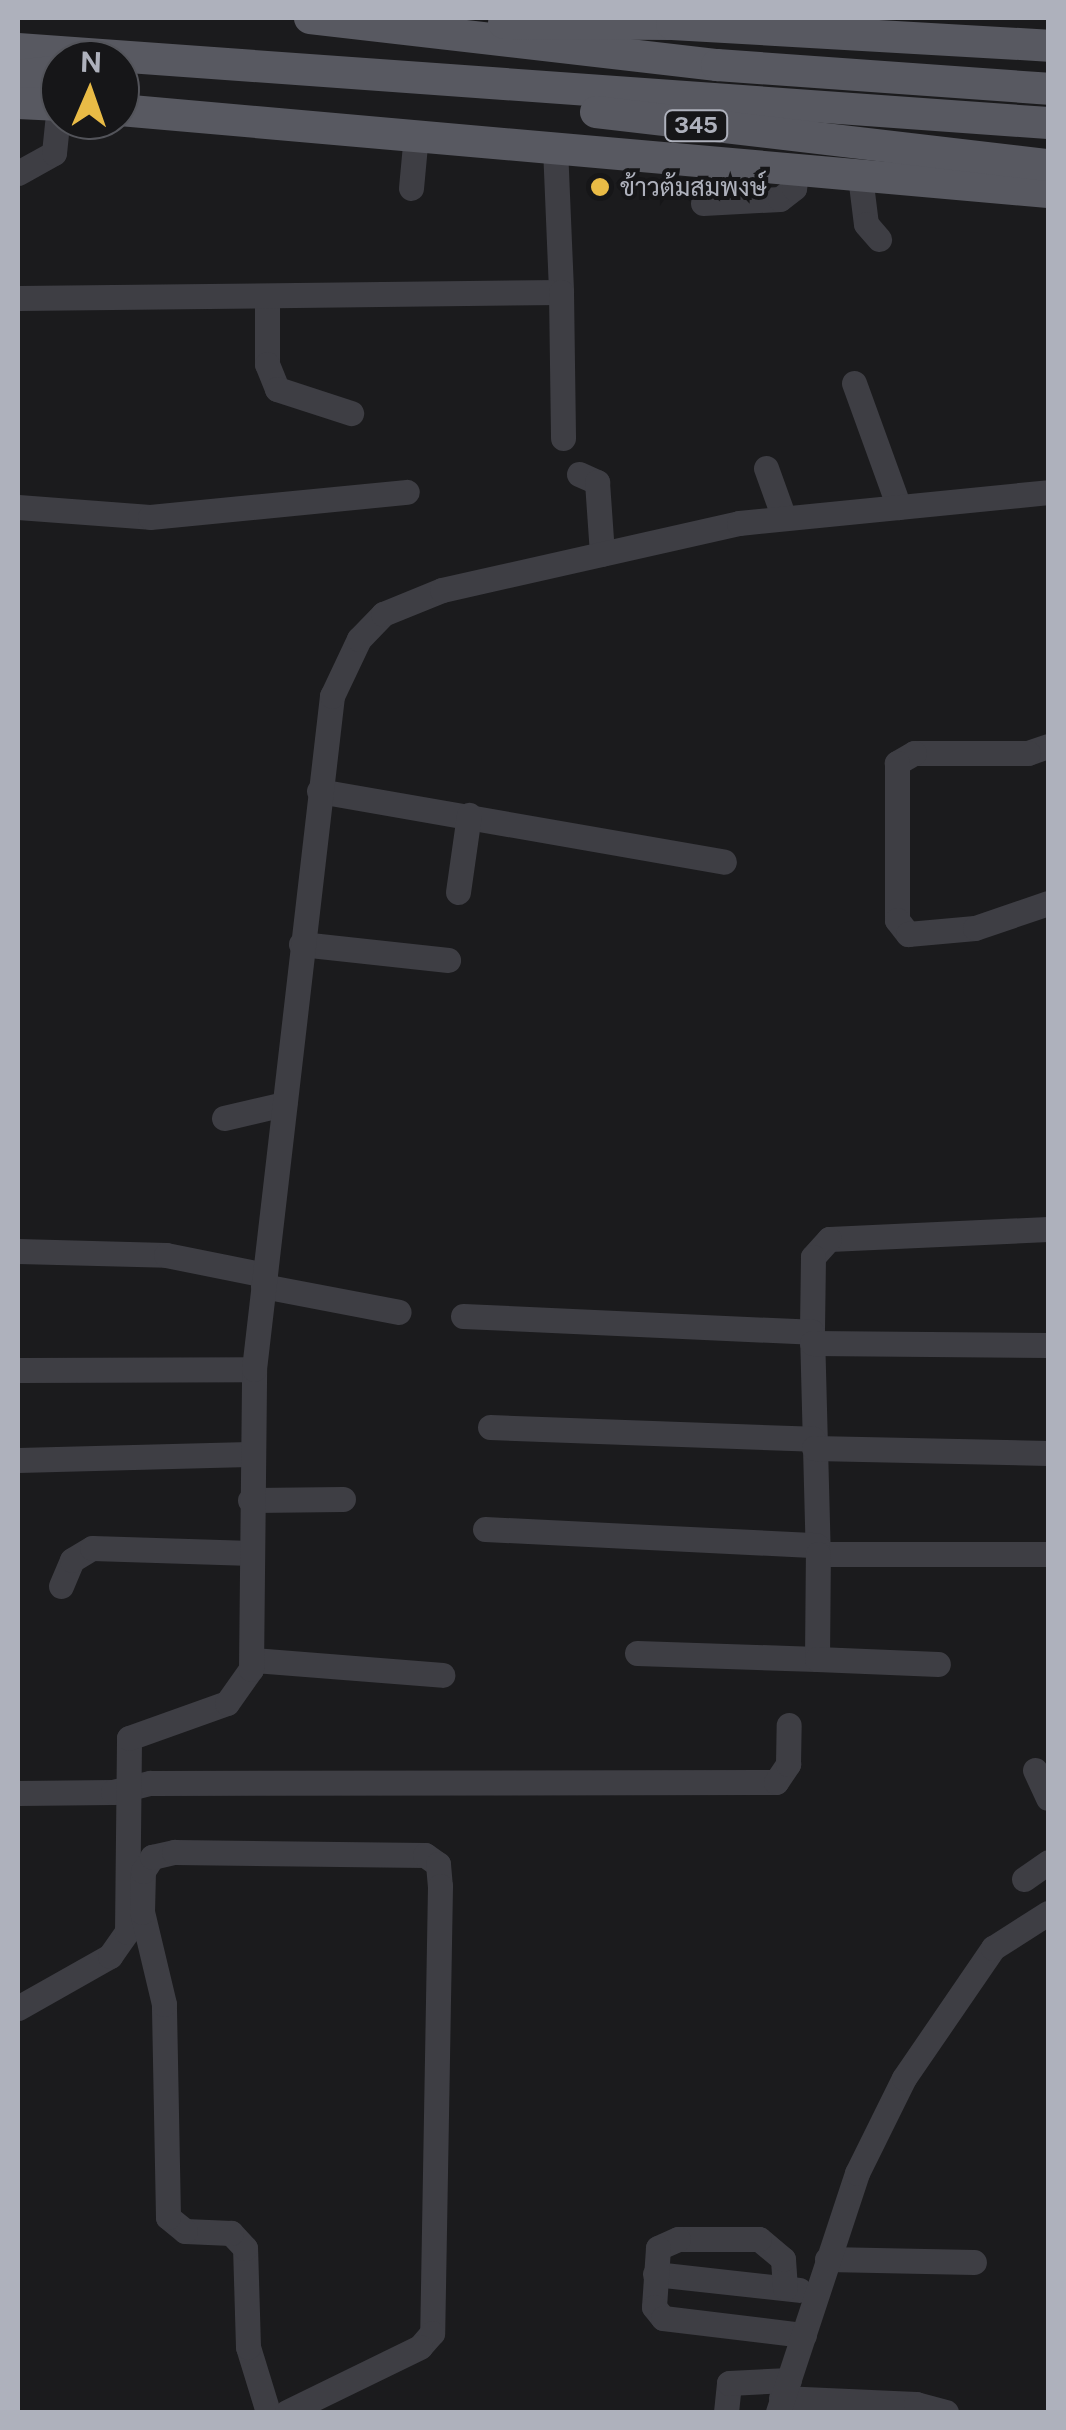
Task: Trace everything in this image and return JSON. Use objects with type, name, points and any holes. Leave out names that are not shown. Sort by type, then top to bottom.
[{"type":"main road","points":[[310,18],[717,65],[1048,89]]},
{"type":"main road","points":[[350,21],[672,24],[1048,46]]},
{"type":"main road","name":"345","points":[[18,49],[1039,123]]},
{"type":"main road","points":[[140,61],[165,58]]},
{"type":"main road","name":"345","points":[[345,71],[838,144],[1048,165]]},
{"type":"main road","points":[[140,112],[1034,191]]},
{"type":"main road","points":[[838,144],[1034,191]]},
{"type":"street","points":[[412,188],[416,134]]},
{"type":"street","points":[[18,172],[54,153],[55,140]]},
{"type":"street","points":[[554,147],[564,438]]},
{"type":"street","points":[[702,203],[780,199],[794,188],[797,170]]},
{"type":"street","points":[[860,176],[866,224],[879,239]]},
{"type":"street","points":[[18,298],[561,292]]},
{"type":"street","points":[[267,296],[267,364],[278,389],[351,413]]},
{"type":"street","points":[[854,383],[899,507]]},
{"type":"street","points":[[766,468],[784,518]]},
{"type":"street","points":[[579,474],[597,482],[602,554]]},
{"type":"street","points":[[18,507],[150,517],[407,492]]},
{"type":"street","points":[[18,2008],[110,1956],[127,1932],[124,1786],[129,1738],[227,1703],[241,1691],[253,1660],[250,1454],[254,1369],[319,791],[332,696],[344,661],[384,614],[442,590],[784,518],[1048,492]]},
{"type":"street","points":[[1048,746],[1028,753],[914,753],[898,763],[897,920],[908,934],[974,928],[1048,903]]},
{"type":"street","points":[[319,791],[724,862]]},
{"type":"street","points":[[458,892],[469,815]]},
{"type":"street","points":[[301,944],[448,960]]},
{"type":"street","points":[[224,1118],[284,1104]]},
{"type":"street","points":[[817,1658],[813,1258],[829,1238],[1048,1229]]},
{"type":"street","points":[[18,1251],[166,1255],[398,1312]]},
{"type":"street","points":[[463,1316],[812,1337],[1048,1345]]},
{"type":"street","points":[[18,1370],[254,1369]]},
{"type":"street","points":[[490,1427],[1048,1453]]},
{"type":"street","points":[[18,1460],[250,1454]]},
{"type":"street","points":[[250,1500],[343,1500]]},
{"type":"street","points":[[485,1529],[818,1549],[1048,1554]]},
{"type":"street","points":[[61,1586],[72,1560],[92,1548],[252,1553]]},
{"type":"street","points":[[637,1653],[938,1664]]},
{"type":"street","points":[[253,1660],[442,1675]]},
{"type":"street","points":[[18,1793],[113,1792],[124,1786],[776,1782],[788,1764],[788,1725]]},
{"type":"street","points":[[1036,1770],[1048,1798]]},
{"type":"street","points":[[268,2412],[248,2347],[245,2248],[230,2233],[172,2228],[168,2217],[164,2004],[142,1912],[143,1871],[152,1858],[174,1852],[425,1856],[438,1864],[440,1886],[432,2333],[420,2347],[287,2412]]},
{"type":"street","points":[[1024,1880],[1048,1862]]},
{"type":"street","points":[[783,2397],[826,2259],[904,2078],[993,1948],[1048,1913]]},
{"type":"street","points":[[785,2288],[783,2260],[759,2239],[666,2241],[658,2248],[654,2307],[663,2318],[804,2335]]},
{"type":"street","points":[[826,2259],[974,2262]]},
{"type":"street","points":[[655,2274],[816,2293]]},
{"type":"street","points":[[726,2412],[729,2383],[766,2376],[783,2397],[820,2406],[916,2404],[946,2412]]},
{"type":"place","name":"ข้าวต้มสมพงษ์","points":[[600,187]]}]
